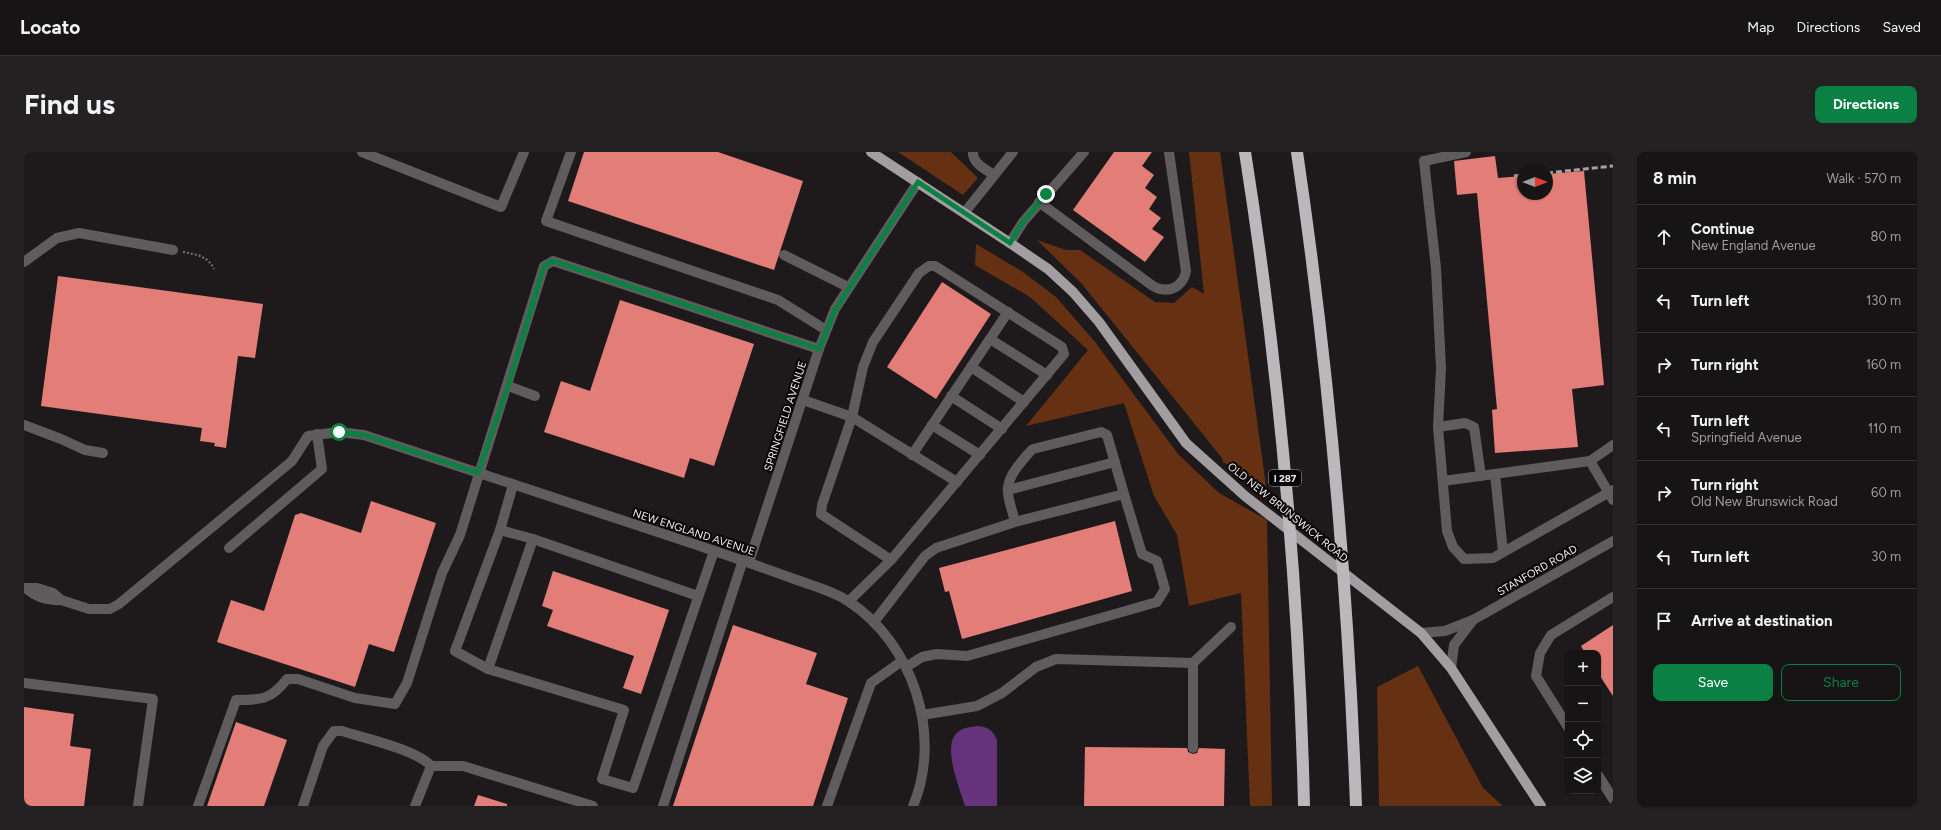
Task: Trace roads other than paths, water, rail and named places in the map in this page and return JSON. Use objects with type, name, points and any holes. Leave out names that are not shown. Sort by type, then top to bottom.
[{"type":"highway","name":"I 287","points":[[1245,152],[1269,328],[1283,450],[1292,557],[1304,806]]},
{"type":"highway","points":[[1297,152],[1320,318],[1337,479],[1349,640],[1356,806]]},
{"type":"main road","name":"OLD NEW BRUNSWICK ROAD","points":[[871,152],[965,212],[1048,269],[1073,292],[1099,322],[1186,443],[1246,496],[1420,633],[1451,668],[1541,806]]},
{"type":"street","points":[[362,152],[501,207],[524,152]]},
{"type":"street","points":[[570,152],[546,220],[778,300],[826,330]]},
{"type":"street","points":[[973,152],[974,158],[978,163],[994,175]]},
{"type":"street","points":[[965,212],[1013,152]]},
{"type":"street","points":[[1010,243],[1023,222],[1039,202],[1084,152]]},
{"type":"street","points":[[1039,202],[1146,281],[1160,289],[1178,286],[1184,280],[1186,271],[1169,152]]},
{"type":"street","points":[[1466,152],[1424,161],[1436,268],[1441,368],[1438,427],[1447,532],[1453,547],[1464,559],[1493,558],[1612,494],[1590,460]]},
{"type":"street","name":"SPRINGFIELD AVENUE","points":[[663,806],[826,330],[848,287],[918,182]]},
{"type":"street","points":[[24,262],[57,238],[79,233],[173,250]]},
{"type":"street","points":[[784,255],[848,287]]},
{"type":"street","points":[[198,806],[236,700],[259,700],[277,692],[287,679],[298,679],[355,698],[395,704],[408,683],[442,573],[460,535],[478,473],[508,386],[544,266],[553,261],[819,349]]},
{"type":"street","points":[[849,601],[890,560],[1064,354],[1062,347],[935,266],[929,266],[919,273],[873,342],[864,367],[852,417],[822,505],[821,514],[890,560]]},
{"type":"street","points":[[912,455],[1008,312]]},
{"type":"street","points":[[990,339],[1047,374]]},
{"type":"street","points":[[971,367],[1024,402]]},
{"type":"street","points":[[508,386],[535,396]]},
{"type":"street","points":[[952,396],[1002,429]]},
{"type":"street","points":[[802,400],[852,417],[957,482]]},
{"type":"street","points":[[1438,427],[1465,423],[1474,427],[1481,476]]},
{"type":"street","points":[[24,425],[62,438],[85,450],[103,453]]},
{"type":"street","points":[[932,425],[980,455]]},
{"type":"street","name":"NEW ENGLAND AVENUE","points":[[313,435],[339,432],[364,435],[746,561],[833,593],[849,601],[874,622],[886,635],[904,664],[914,686],[922,715],[925,742],[923,767],[913,806]]},
{"type":"street","points":[[827,806],[871,683],[904,664],[922,657],[937,654],[968,656],[1157,602],[1166,589],[1158,561],[1142,554],[1107,435],[1104,433],[1033,449],[1010,476],[1008,490],[1015,522]]},
{"type":"street","points":[[229,548],[322,469],[313,435]]},
{"type":"street","points":[[26,588],[37,588],[53,593],[61,600],[89,609],[110,609],[119,604],[292,461],[313,435]]},
{"type":"street","points":[[1443,481],[1590,460],[1613,445]]},
{"type":"street","points":[[1008,490],[1115,462]]},
{"type":"street","points":[[1495,474],[1503,552]]},
{"type":"street","points":[[513,485],[500,530],[455,651],[488,670],[624,710],[602,779],[633,788],[714,551]]},
{"type":"street","points":[[874,622],[925,556],[936,548],[1015,522],[1124,494]]},
{"type":"street","points":[[500,530],[533,539],[698,596]]},
{"type":"street","points":[[488,670],[533,539]]},
{"type":"street","name":"STANFORD ROAD","points":[[1420,633],[1445,631],[1473,620],[1613,541]]},
{"type":"street","points":[[1565,722],[1536,676],[1540,653],[1551,636],[1613,597]]},
{"type":"street","name":"STANFORD ROAD","points":[[1451,668],[1454,645],[1473,620]]},
{"type":"street","points":[[922,715],[977,706],[1002,693],[1036,667],[1056,659],[1193,663],[1231,627]]},
{"type":"street","points":[[1192,748],[1193,663]]},
{"type":"street","points":[[24,683],[153,699],[138,806]]},
{"type":"street","points":[[303,806],[323,746],[334,731],[342,731],[414,754],[431,766],[463,766],[593,806]]},
{"type":"street","points":[[415,806],[431,766]]},
{"type":"street","points":[[1601,780],[1613,798]]},
{"type":"railway","points":[[1553,172],[1613,166]]}]
